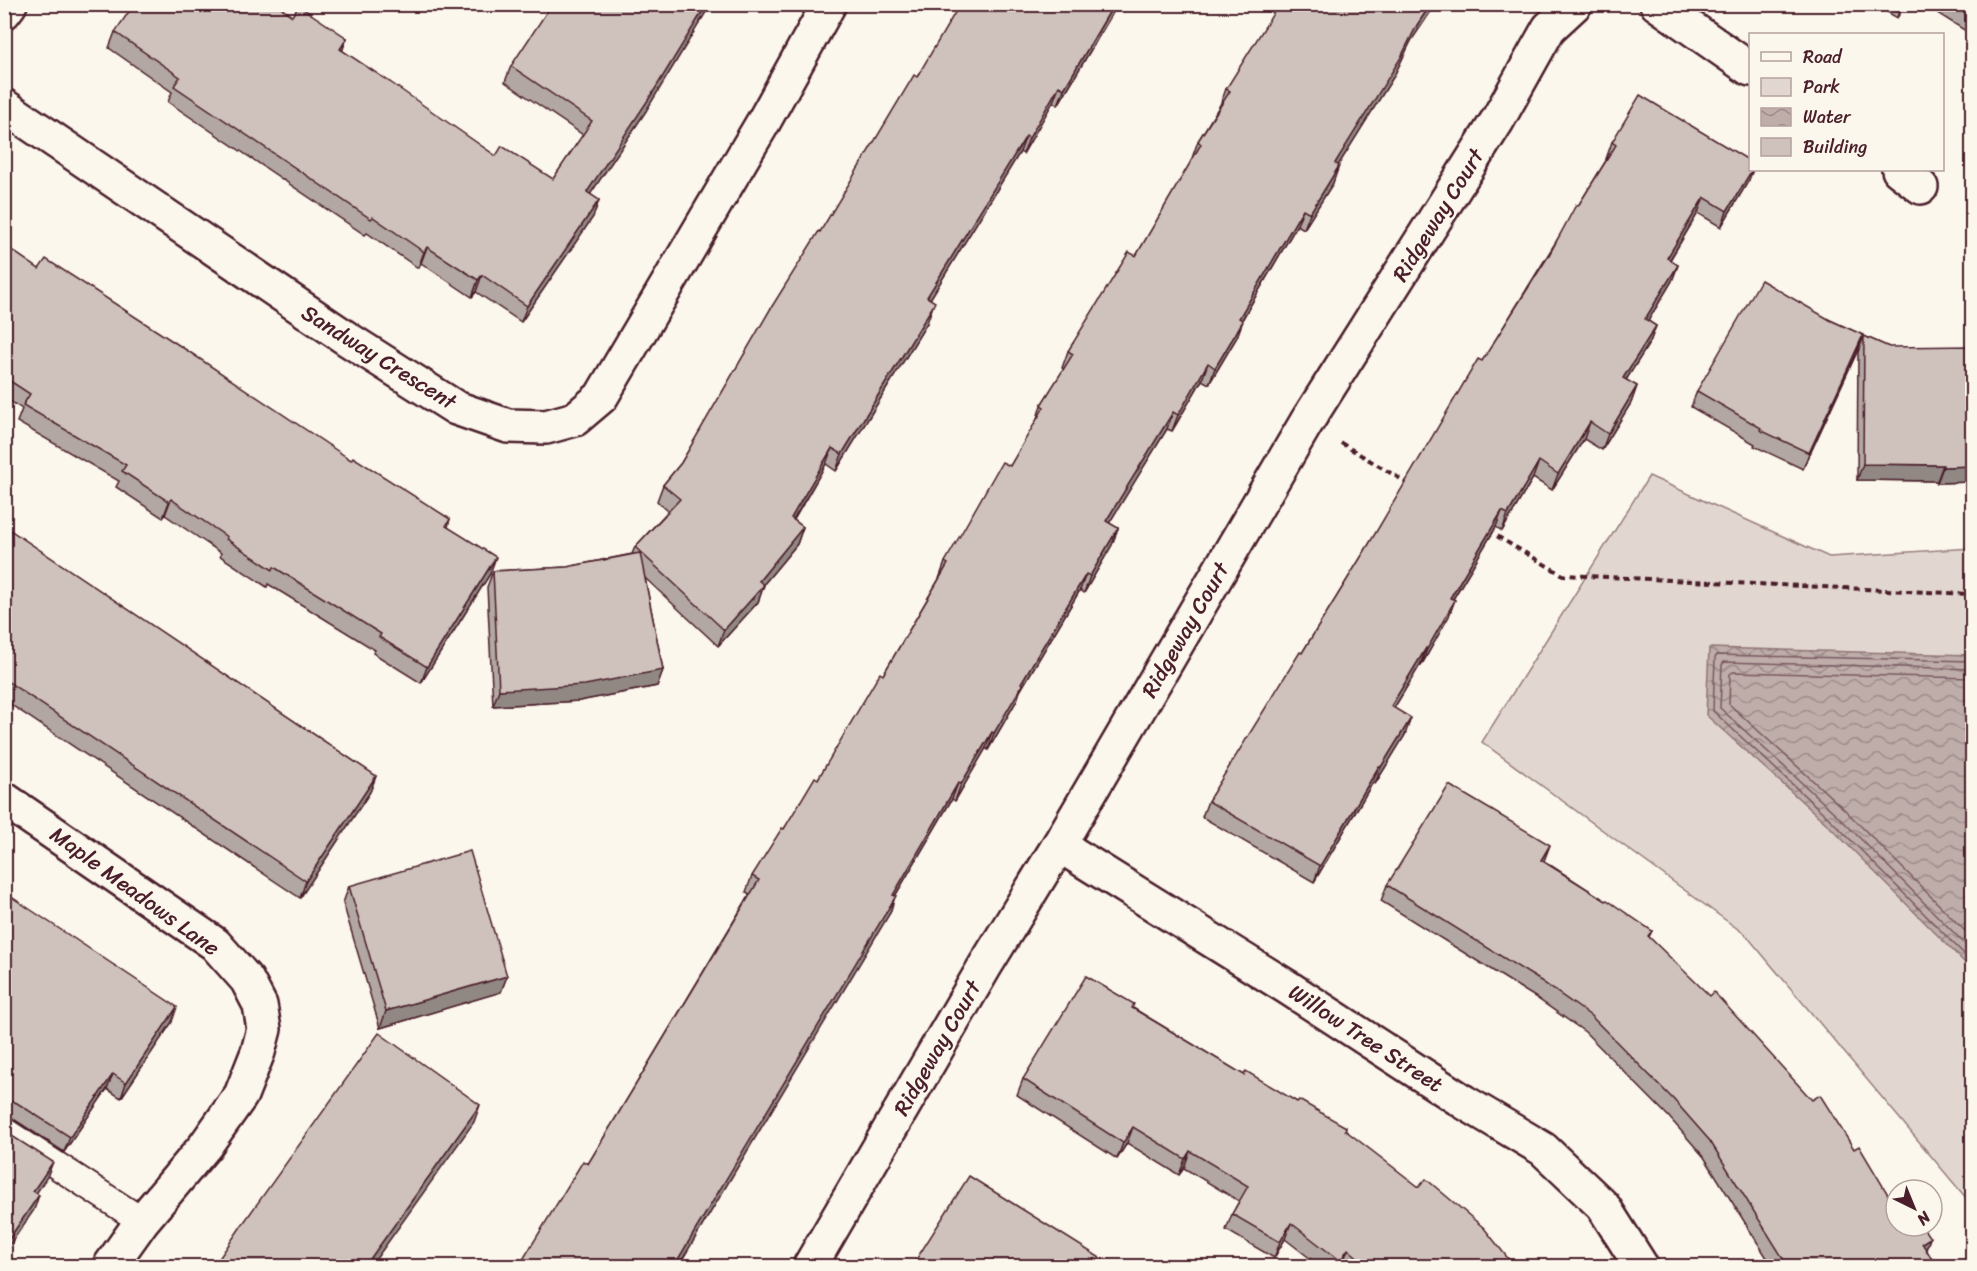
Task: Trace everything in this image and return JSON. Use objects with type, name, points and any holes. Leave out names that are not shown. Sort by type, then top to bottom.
[{"type":"street","points":[[4,12],[10,4]]},
{"type":"street","name":"Sandway Crescent","points":[[4,106],[349,340],[456,408],[508,426],[546,427],[575,419],[601,397],[759,132],[829,4]]},
{"type":"street","name":"Ridgeway Court","points":[[810,1266],[984,966],[1059,845],[1306,423],[1497,121],[1549,28],[1575,4]]},
{"type":"street","points":[[1657,4],[1749,68]]},
{"type":"street","name":"Maple Meadows Lane","points":[[4,799],[215,944],[247,980],[260,1005],[264,1029],[258,1052],[241,1095],[205,1146],[142,1221],[110,1266]]},
{"type":"street","name":"Willow Tree Street","points":[[1059,845],[1287,987],[1464,1102],[1543,1149],[1603,1206],[1641,1266]]},
{"type":"lane","points":[[4,1131],[142,1221]]},
{"type":"path","points":[[1306,423],[1419,490]]},
{"type":"path","points":[[1481,526],[1563,575],[1972,594]]},
{"type":"green space","points":[[1649,476],[1829,557],[1972,548],[1972,1205],[1746,935],[1482,742]]},
{"type":"water","points":[[1709,648],[1972,655],[1972,970],[1828,825],[1706,715]]},
{"type":"building","points":[[134,4],[276,4],[292,16],[299,6],[347,38],[340,49],[496,156],[502,146],[553,179],[592,121],[511,66],[552,4],[707,4],[652,94],[587,192],[599,200],[527,306],[482,275],[478,280],[427,247],[424,252],[373,217],[371,219],[174,86],[180,77],[115,32]]},
{"type":"building","points":[[960,4],[1114,4],[1064,89],[1059,86],[1029,138],[1026,136],[927,297],[935,302],[933,306],[842,454],[832,448],[791,518],[803,527],[759,581],[764,585],[724,630],[635,547],[680,499],[663,485],[681,463],[771,308],[820,232],[914,75],[917,77]]},
{"type":"building","points":[[1279,4],[1431,4],[1417,25],[1400,59],[1335,163],[1339,166],[1310,213],[1303,209],[1239,318],[1243,321],[1215,368],[1208,363],[1178,415],[1173,412],[1106,521],[1118,528],[1090,576],[1086,574],[994,733],[992,732],[961,784],[958,783],[893,895],[896,896],[674,1266],[519,1266],[583,1161],[588,1164],[759,880],[752,876],[815,777],[818,779],[880,673],[883,675],[948,564],[945,562],[1002,462],[1010,466],[1044,407],[1041,405],[1073,354],[1068,351],[1129,252],[1136,256],[1201,144],[1198,141],[1230,91],[1226,89]]},
{"type":"building","points":[[1956,4],[1972,4],[1972,15]]},
{"type":"building","points":[[1640,95],[1749,160],[1749,171],[1751,171],[1727,211],[1704,197],[1667,258],[1678,265],[1645,319],[1656,326],[1623,378],[1637,386],[1608,434],[1590,422],[1558,474],[1539,461],[1508,514],[1502,511],[1450,598],[1455,600],[1391,706],[1411,718],[1381,767],[1379,766],[1320,866],[1208,801],[1369,544],[1478,359],[1482,361],[1549,255],[1576,205],[1578,206],[1616,145],[1612,142]]},
{"type":"building","points":[[4,245],[39,269],[46,259],[351,460],[353,457],[450,519],[446,526],[496,557],[427,667],[379,637],[381,634],[274,567],[273,570],[171,499],[169,502],[122,471],[126,465],[23,405],[30,394],[4,377]]},
{"type":"building","points":[[1761,280],[1830,320],[1863,335],[1809,453],[1760,430],[1761,428],[1697,391]]},
{"type":"building","points":[[1864,336],[1889,347],[1972,346],[1972,466],[1863,464]]},
{"type":"building","points":[[4,526],[376,776],[306,881],[4,679]]},
{"type":"building","points":[[640,553],[663,670],[585,685],[499,690],[493,571],[567,567]]},
{"type":"building","points":[[1449,785],[1550,845],[1541,860],[1607,900],[1652,931],[1648,936],[1710,996],[1714,992],[1812,1100],[1820,1095],[1854,1149],[1859,1146],[1884,1188],[1884,1238],[1930,1238],[1922,1243],[1936,1266],[1784,1266],[1786,1263],[1710,1141],[1674,1100],[1591,1016],[1541,981],[1387,885]]},
{"type":"building","points":[[470,851],[507,976],[386,1011],[349,886]]},
{"type":"building","points":[[4,892],[177,1007],[126,1083],[113,1074],[70,1137],[17,1103],[4,1102]]},
{"type":"building","points":[[1086,976],[1134,1004],[1132,1008],[1244,1075],[1246,1071],[1297,1102],[1299,1100],[1346,1127],[1345,1130],[1419,1187],[1426,1179],[1484,1228],[1514,1266],[1368,1266],[1348,1249],[1340,1261],[1291,1223],[1280,1242],[1232,1214],[1248,1186],[1190,1151],[1185,1159],[1133,1127],[1123,1143],[1023,1079]]},
{"type":"building","points":[[379,1033],[480,1105],[365,1266],[214,1266],[242,1225]]},
{"type":"building","points":[[4,1131],[53,1162],[33,1191],[39,1195],[4,1246]]},
{"type":"building","points":[[969,1176],[1113,1266],[912,1266]]}]
